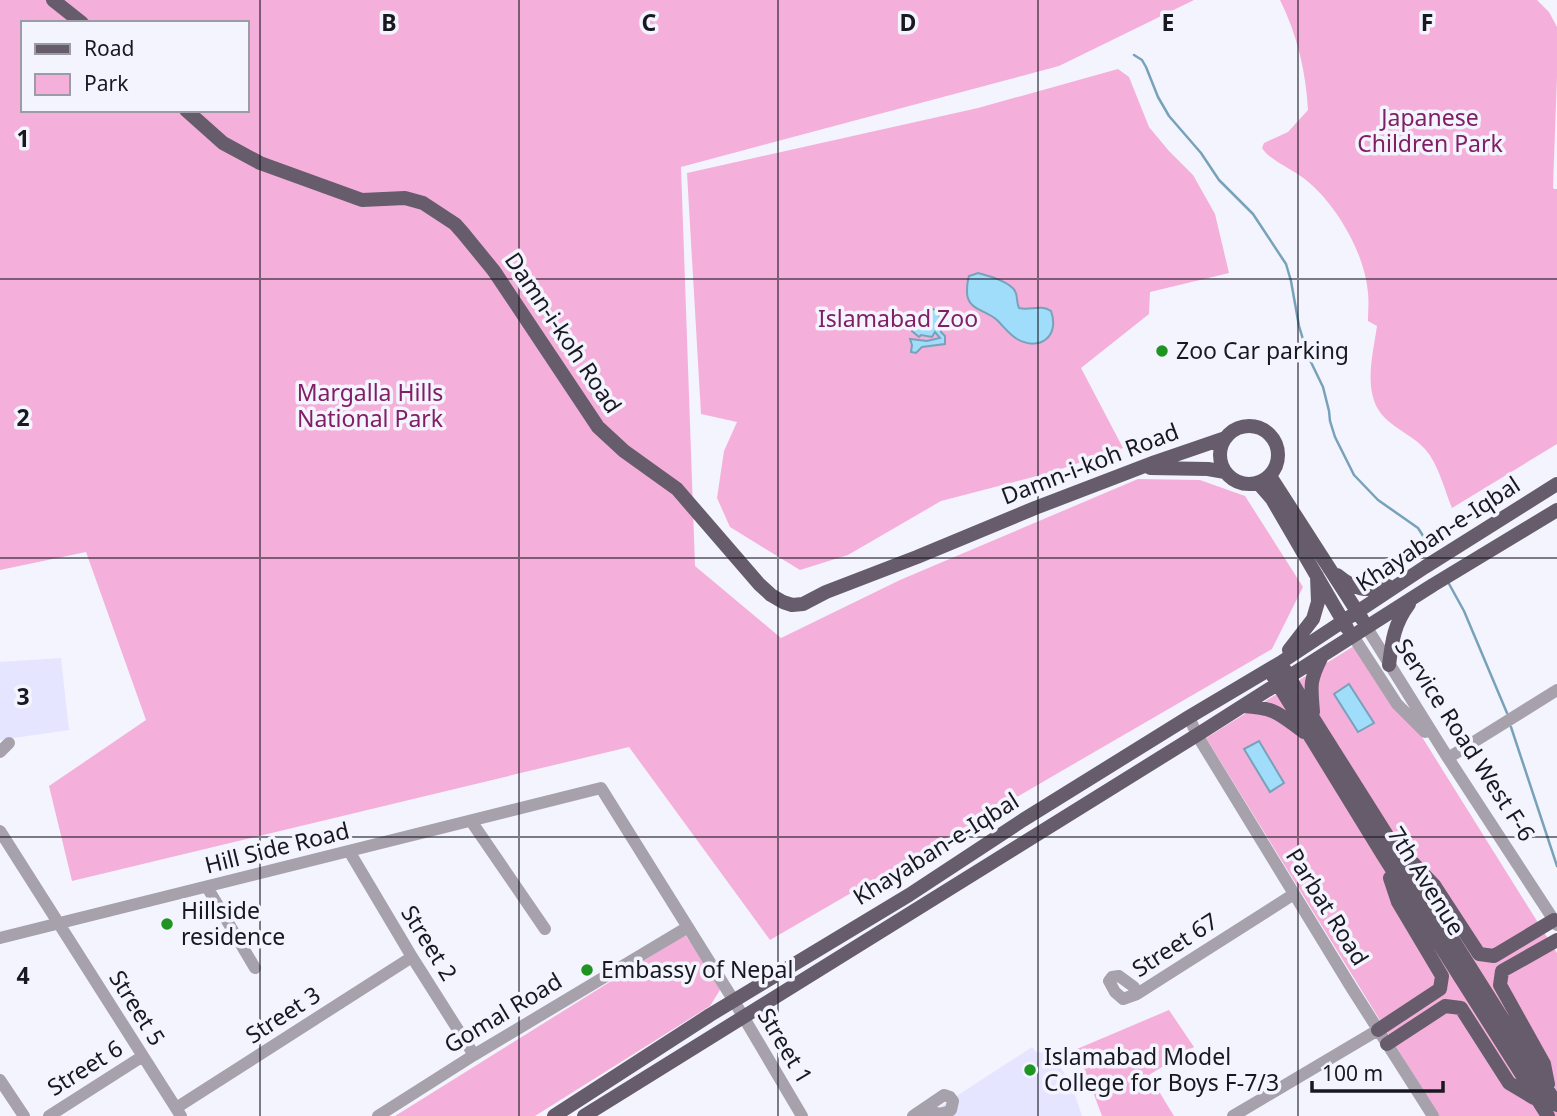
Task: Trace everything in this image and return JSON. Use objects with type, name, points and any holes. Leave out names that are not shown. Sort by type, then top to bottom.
[{"type":"main road","points":[[53,0],[79,21]]},
{"type":"main road","name":"Damn-i-koh Road","points":[[188,112],[223,143],[260,163],[362,200],[398,197],[413,199],[455,224],[480,252],[598,427],[624,451],[677,489],[759,584],[771,595],[792,605],[803,604],[826,592],[1154,461],[1225,438]]},
{"type":"main road","points":[[1246,425],[1259,427],[1274,439],[1279,458],[1276,468],[1264,480],[1249,485],[1240,483],[1225,472],[1221,464],[1221,446],[1235,429],[1246,425]]},
{"type":"main road","points":[[1142,468],[1208,469],[1225,472]]},
{"type":"main road","points":[[1264,480],[1322,572],[1344,622]]},
{"type":"main road","name":"Khayaban-e-Iqbal","points":[[554,1116],[734,1001],[909,895],[1023,820],[1344,622],[1424,567],[1557,484]]},
{"type":"main road","name":"Khayaban-e-Iqbal","points":[[584,1116],[1557,510]]},
{"type":"main road","points":[[1322,572],[1358,588],[1373,591],[1400,583]]},
{"type":"main road","points":[[1322,572],[1358,613]]},
{"type":"main road","points":[[1274,666],[1313,619],[1322,572]]},
{"type":"main road","points":[[1389,664],[1393,637],[1400,617],[1414,597]]},
{"type":"main road","name":"Service Road West F-6","points":[[1358,613],[1367,628]]},
{"type":"main road","name":"Khayaban-e-Iqbal","points":[[1344,622],[1353,636]]},
{"type":"main road","points":[[1313,718],[1311,686],[1322,657]]},
{"type":"main road","name":"7th Avenue","points":[[1274,666],[1313,718],[1395,845],[1548,1100],[1548,1116]]},
{"type":"main road","name":"7th Avenue","points":[[1283,680],[1311,737],[1382,855],[1548,1100]]},
{"type":"main road","points":[[1243,706],[1275,711],[1311,737]]},
{"type":"main road","points":[[1395,845],[1434,885],[1479,954],[1494,957],[1555,923]]},
{"type":"main road","points":[[1378,1030],[1440,989],[1441,976],[1398,902],[1382,855]]},
{"type":"main road","points":[[1387,1044],[1446,1006],[1461,1008],[1509,1083],[1548,1100],[1544,1064],[1500,985],[1502,971],[1557,940]]},
{"type":"street","name":"Service Road West F-6","points":[[1367,628],[1555,923]]},
{"type":"street","name":"Khayaban-e-Iqbal","points":[[1353,636],[1397,704],[1448,758]]},
{"type":"street","points":[[1448,758],[1557,690]]},
{"type":"street","name":"Parbat Road","points":[[1189,717],[1197,735],[1294,894],[1433,1116]]},
{"type":"street","name":"Street 1","points":[[564,798],[601,788],[734,1001],[802,1116]]},
{"type":"street","name":"Hill Side Road","points":[[0,938],[564,798]]},
{"type":"street","points":[[471,821],[545,929]]},
{"type":"street","name":"Street 5","points":[[0,831],[178,1112]]},
{"type":"street","name":"Street 2","points":[[349,851],[474,1055]]},
{"type":"street","points":[[207,887],[255,968]]},
{"type":"street","name":"Street 67","points":[[1134,987],[1119,976],[1112,977],[1109,981],[1115,992],[1124,999],[1137,994],[1294,894]]},
{"type":"street","name":"Gomal Road","points":[[379,1116],[474,1055],[688,927]]},
{"type":"street","name":"Street 3","points":[[178,1112],[412,957]]},
{"type":"street","points":[[1233,1116],[1378,1030]]},
{"type":"street","name":"Street 6","points":[[49,1116],[143,1056]]},
{"type":"street","points":[[0,1080],[24,1116]]},
{"type":"shaded area","points":[[61,658],[69,730],[0,740],[0,662]]},
{"type":"shaded area","name":"Islamabad Model College for Boys F-7/3","points":[[1032,1047],[1036,1052],[1052,1053],[1072,1086],[1082,1116],[926,1116]]},
{"type":"green space","name":"Margalla Hills National Park","points":[[0,0],[1194,0],[1059,66],[681,167],[695,566],[781,638],[900,580],[1138,479],[1200,480],[1245,496],[1303,587],[1272,649],[770,940],[629,747],[72,881],[49,786],[146,720],[86,552],[0,570]]},
{"type":"green space","name":"Japanese Children Park","points":[[1280,0],[1537,0],[1549,12],[1557,27],[1553,187],[1557,189],[1557,444],[1452,508],[1430,455],[1386,419],[1373,399],[1371,362],[1377,326],[1368,321],[1366,278],[1348,231],[1317,190],[1301,176],[1270,157],[1262,148],[1264,143],[1288,132],[1308,110],[1300,54]]},
{"type":"green space","name":"Islamabad Zoo","points":[[1118,69],[1129,77],[1149,127],[1193,175],[1215,214],[1229,273],[1150,292],[1149,314],[1081,368],[1123,448],[1052,472],[941,501],[848,555],[800,570],[730,527],[717,498],[724,451],[737,422],[701,414],[687,173],[978,108]]},
{"type":"green space","points":[[1362,641],[1557,953],[1557,1116],[1439,1116],[1206,738]]},
{"type":"green space","points":[[685,935],[713,975],[720,990],[710,1006],[535,1116],[395,1116]]},
{"type":"green space","points":[[1169,1010],[1194,1047],[1149,1075],[1174,1116],[1102,1116],[1077,1049]]},
{"type":"water","points":[[978,273],[1012,287],[1019,308],[1043,308],[1051,311],[1053,328],[1046,339],[1033,344],[1025,343],[1009,333],[993,317],[970,303],[967,282],[969,276]]},
{"type":"water","points":[[932,309],[939,312],[945,344],[922,347],[916,353],[911,352],[910,339],[927,341],[940,338],[935,332],[932,337],[919,337],[912,331],[915,319]]},
{"type":"water","points":[[1349,684],[1374,723],[1358,732],[1334,694]]},
{"type":"water","points":[[1259,741],[1284,783],[1270,792],[1244,749]]},
{"type":"waterway","points":[[1134,55],[1142,60],[1169,116],[1201,153],[1219,180],[1253,214],[1286,264],[1308,356],[1323,387],[1335,437],[1354,475],[1378,500],[1418,528],[1427,542]]},
{"type":"waterway","points":[[1448,582],[1464,611],[1507,713]]},
{"type":"waterway","points":[[1511,727],[1557,866]]},
{"type":"place","name":"Zoo Car parking","points":[[1162,351]]},
{"type":"place","name":"Hillside residence","points":[[167,924]]},
{"type":"place","name":"Embassy of Nepal","points":[[587,970]]},
{"type":"place","name":"Islamabad Model College for Boys F-7/3","points":[[1030,1070]]}]
